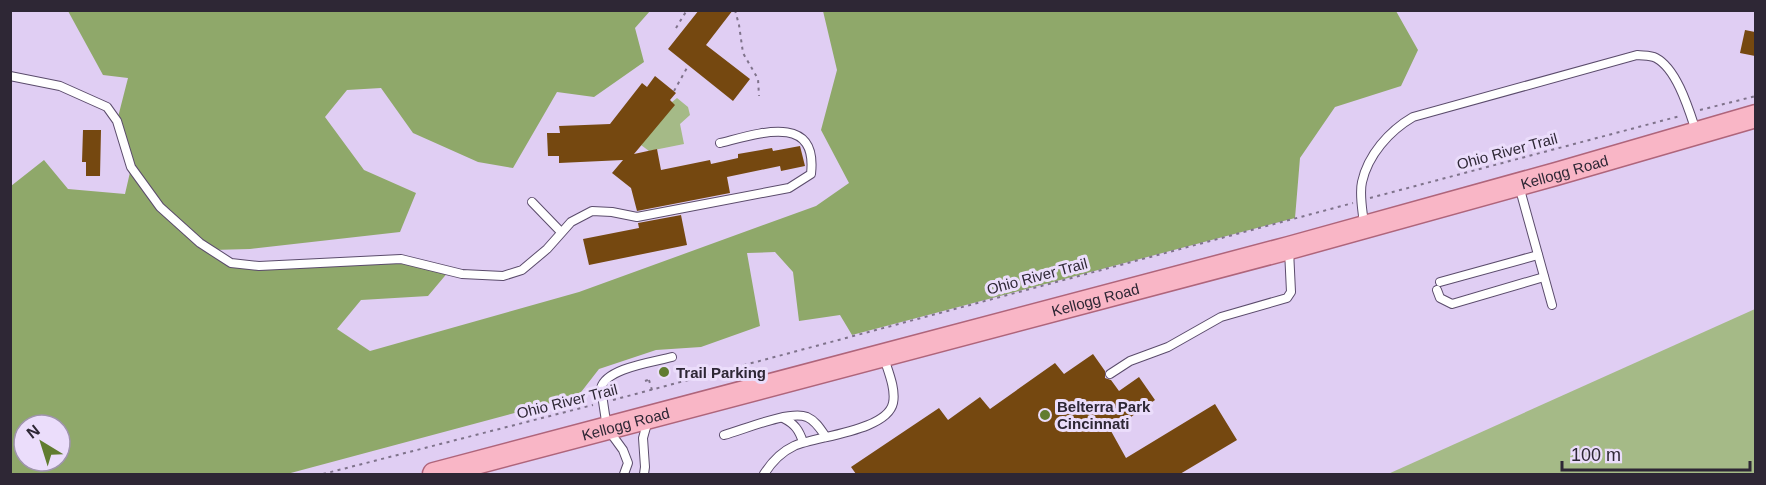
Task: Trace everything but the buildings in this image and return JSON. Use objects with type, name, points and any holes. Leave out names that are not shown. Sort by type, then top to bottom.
[{"type":"main road","name":"Kellogg Road","points":[[434,474],[1519,185],[1694,123],[1755,116]]},
{"type":"lane","points":[[1365,227],[1362,183],[1376,150],[1403,123],[1413,117],[1637,55],[1654,57],[1671,72],[1694,123]]},
{"type":"lane","points":[[10,76],[60,86],[107,107],[117,121],[131,167],[160,207],[200,243],[231,262],[259,266],[401,260],[462,274],[503,276],[522,270],[571,222],[592,211],[638,217],[789,188],[811,174],[810,147],[803,139],[790,132],[769,132],[720,143]]},
{"type":"lane","points":[[1519,185],[1552,305]]},
{"type":"lane","points":[[532,202],[561,232]]},
{"type":"lane","points":[[1110,374],[1130,361],[1168,347],[1221,317],[1287,298],[1291,292],[1289,248]]},
{"type":"lane","points":[[1538,255],[1438,286],[1440,298],[1452,304],[1544,277]]},
{"type":"lane","points":[[764,474],[779,455],[803,442],[863,427],[887,414],[893,405],[894,395],[884,356]]},
{"type":"lane","points":[[624,474],[628,463],[623,450],[608,428],[601,388],[606,378],[614,373],[672,357]]},
{"type":"lane","points":[[724,435],[795,416],[807,417],[826,437]]},
{"type":"lane","points":[[644,474],[643,438],[649,417]]},
{"type":"lane","points":[[783,418],[793,423],[803,442]]},
{"type":"path","points":[[676,28],[687,10]]},
{"type":"path","points":[[735,10],[743,53],[758,80],[759,96]]},
{"type":"path","points":[[674,91],[688,66]]},
{"type":"path","name":"Ohio River Trail","points":[[323,474],[604,403],[1362,200],[1694,123],[1755,96]]},
{"type":"path","points":[[645,381],[650,379],[652,390]]},
{"type":"green space","points":[[68,11],[650,11],[635,28],[644,62],[594,97],[557,92],[513,168],[478,162],[413,133],[381,88],[347,90],[325,117],[364,170],[416,193],[400,232],[250,249],[212,250],[231,263],[259,266],[401,259],[449,271],[428,296],[361,300],[337,329],[370,351],[579,292],[816,206],[849,183],[821,130],[837,70],[823,11],[1396,11],[1418,50],[1401,86],[1335,107],[1300,158],[1295,218],[852,335],[840,315],[799,321],[793,272],[775,252],[747,253],[760,326],[701,347],[656,350],[599,369],[578,396],[287,474],[11,474],[11,186],[44,160],[68,189],[125,194],[131,168],[117,121],[128,78],[103,75]]},
{"type":"green space","points":[[677,98],[688,107],[690,115],[680,124],[684,144],[649,151],[641,145]]},
{"type":"green space","points":[[1755,309],[1755,474],[1388,474]]},
{"type":"place","name":"Trail Parking","points":[[664,372]]},
{"type":"place","name":"Belterra Park Cincinnati","points":[[1045,415]]}]
